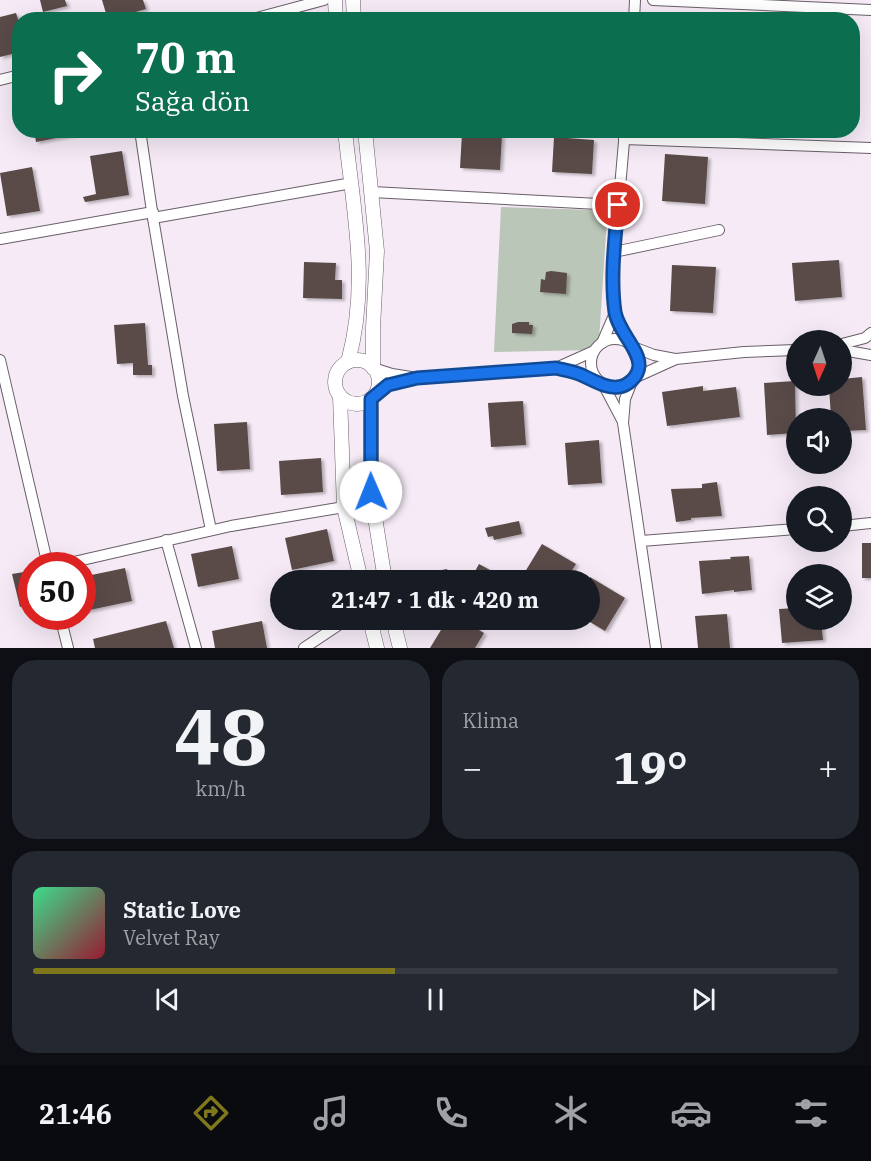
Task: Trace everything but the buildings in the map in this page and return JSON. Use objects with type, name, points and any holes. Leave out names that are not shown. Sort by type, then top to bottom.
[{"type":"main road","points":[[346,138],[360,266],[356,330],[348,362]]},
{"type":"main road","points":[[366,138],[377,251],[373,368],[378,381],[373,396],[371,492],[383,570]]},
{"type":"main road","points":[[373,368],[362,361],[348,362],[342,366],[335,377],[334,384],[345,401],[358,404],[373,396]]},
{"type":"main road","points":[[340,396],[344,507],[359,570]]},
{"type":"main road","points":[[372,630],[377,648]]},
{"type":"main road","points":[[396,630],[400,648]]},
{"type":"street","points":[[279,12],[324,0]]},
{"type":"street","points":[[653,0],[871,10]]},
{"type":"street","points":[[141,138],[183,396],[211,530]]},
{"type":"street","points":[[625,138],[614,252],[615,313],[638,358],[639,366],[625,399],[623,423],[656,648]]},
{"type":"street","points":[[682,138],[871,148]]},
{"type":"street","points":[[0,239],[352,183]]},
{"type":"street","points":[[372,192],[618,205]]},
{"type":"street","points":[[614,252],[719,230]]},
{"type":"street","points":[[615,313],[591,362],[592,370],[616,407],[623,423]]},
{"type":"street","points":[[852,341],[865,338],[871,333]]},
{"type":"street","points":[[556,368],[613,339],[654,355],[676,359],[786,351]]},
{"type":"street","points":[[852,352],[871,355]]},
{"type":"street","points":[[373,396],[388,385],[417,378],[556,368],[575,372],[617,387],[676,359]]},
{"type":"street","points":[[0,360],[45,552]]},
{"type":"street","points":[[373,368],[417,378]]},
{"type":"street","points":[[96,557],[211,530],[344,507]]},
{"type":"street","points":[[852,525],[871,523]]},
{"type":"street","points":[[641,541],[786,530]]},
{"type":"street","points":[[166,540],[196,648]]},
{"type":"street","points":[[64,630],[68,648]]},
{"type":"street","points":[[304,648],[331,630]]},
{"type":"green space","points":[[501,207],[594,210],[607,218],[599,340],[590,350],[494,352]]},
{"type":"route","points":[[371,492],[371,399],[388,385],[417,378],[556,368],[575,372],[609,387],[625,385],[633,379],[639,366],[638,358],[621,330],[615,313],[613,268],[618,205]]}]
